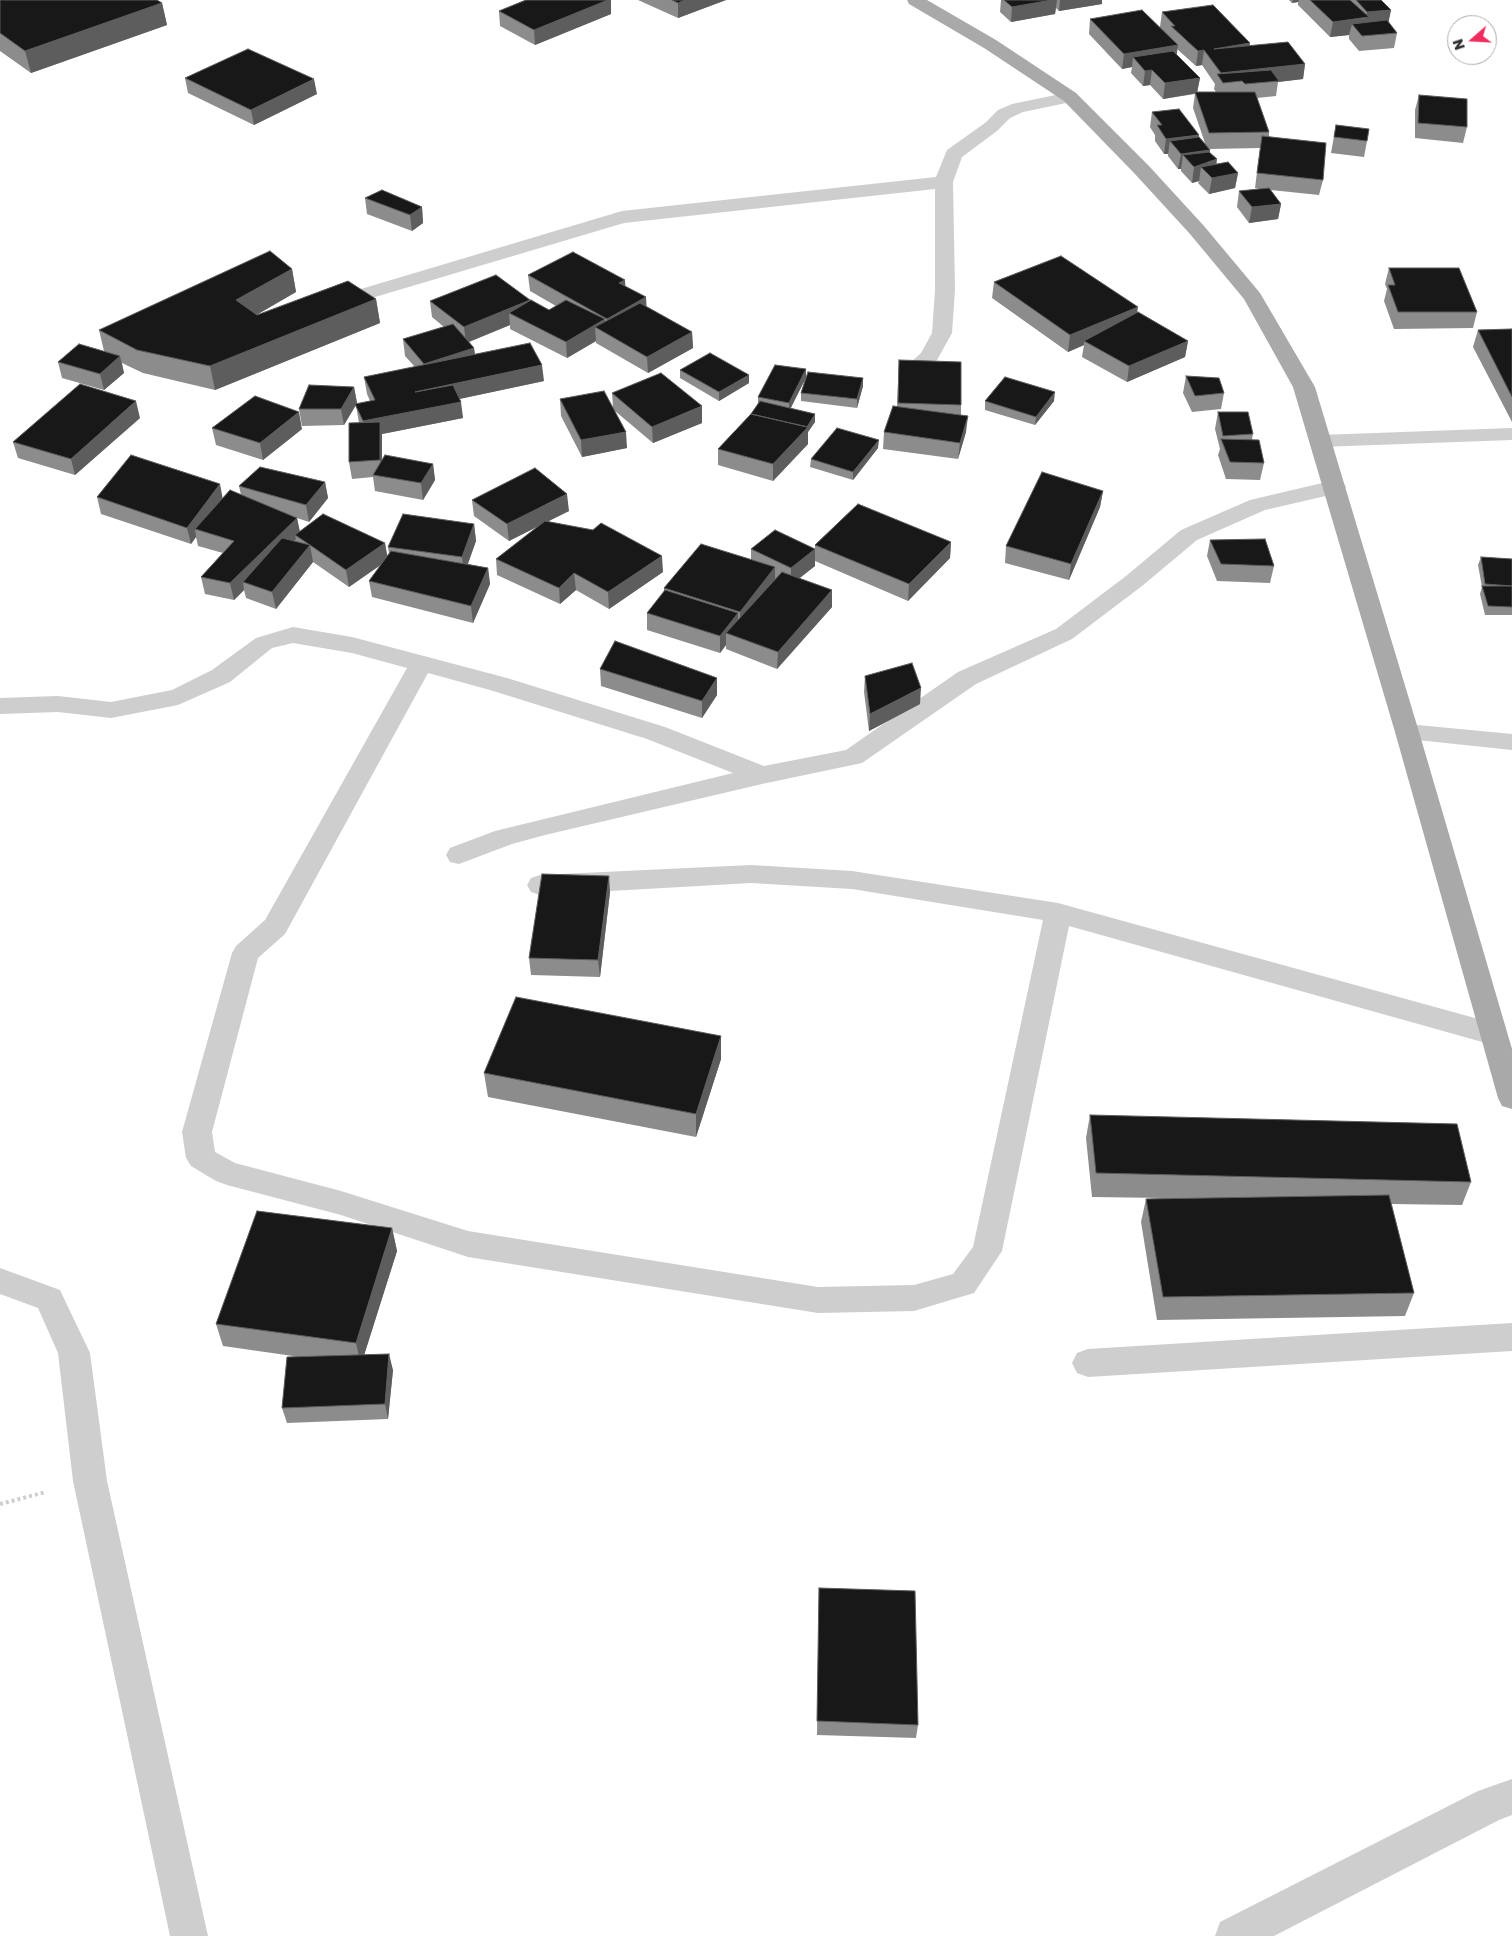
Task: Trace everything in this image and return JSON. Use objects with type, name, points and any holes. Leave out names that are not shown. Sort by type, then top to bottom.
[{"type":"main road","points":[[915,0],[990,44],[1070,97],[1185,216],[1254,297],[1304,387],[1407,732],[1512,1098]]},
{"type":"street","points":[[910,371],[930,356],[942,333],[945,290],[944,182],[954,154],[991,127],[1004,114],[1018,108],[1070,97]]},
{"type":"street","points":[[358,296],[622,217],[944,182]]},
{"type":"street","points":[[1320,441],[1512,434]]},
{"type":"street","points":[[458,855],[528,830],[762,775],[853,757],[967,678],[1064,634],[1134,582],[1189,535],[1258,505],[1335,487]]},
{"type":"street","points":[[0,706],[58,704],[111,710],[178,697],[221,676],[264,643],[293,635],[352,645],[498,684],[656,733],[762,775]]},
{"type":"street","points":[[422,663],[275,928],[246,953],[197,1132],[201,1158],[228,1173],[341,1203],[468,1244],[818,1300],[914,1298],[963,1284],[987,1251],[1058,913]]},
{"type":"street","points":[[1407,732],[1512,742]]},
{"type":"street","points":[[540,885],[760,875],[852,880],[1058,913],[1493,1034]]},
{"type":"street","points":[[0,1281],[49,1299],[74,1353],[90,1480],[189,1936]]},
{"type":"street","points":[[1088,1363],[1512,1337]]},
{"type":"street","points":[[1234,1936],[1491,1804],[1512,1797]]},
{"type":"building","points":[[0,0],[157,0],[162,3],[25,51],[0,33]]},
{"type":"building","points":[[526,0],[608,0],[534,30],[499,11]]},
{"type":"building","points":[[672,0],[685,0],[678,3]]},
{"type":"building","points":[[1004,0],[1052,0],[1012,7]]},
{"type":"building","points":[[1310,0],[1350,0],[1369,17],[1333,22]]},
{"type":"building","points":[[1356,0],[1381,0],[1391,10],[1367,12]]},
{"type":"building","points":[[1213,5],[1250,43],[1214,49],[1288,42],[1305,64],[1221,73],[1204,50],[1198,51],[1171,26],[1175,26],[1162,12]]},
{"type":"building","points":[[1142,10],[1178,45],[1124,54],[1090,19]]},
{"type":"building","points":[[1387,20],[1397,33],[1362,36],[1352,24]]},
{"type":"building","points":[[248,49],[314,79],[251,110],[185,78]]},
{"type":"building","points":[[1173,51],[1200,78],[1165,83],[1152,70],[1145,71],[1133,57]]},
{"type":"building","points":[[1271,70],[1279,81],[1245,84],[1242,81],[1223,83],[1217,74]]},
{"type":"building","points":[[1195,92],[1255,92],[1269,132],[1209,133]]},
{"type":"building","points":[[1419,95],[1467,99],[1467,127],[1418,123]]},
{"type":"building","points":[[1179,109],[1199,135],[1166,139],[1157,125],[1162,125],[1152,112]]},
{"type":"building","points":[[1336,125],[1369,129],[1367,141],[1334,137]]},
{"type":"building","points":[[1262,136],[1326,143],[1323,180],[1257,173]]},
{"type":"building","points":[[1199,137],[1210,150],[1181,154],[1170,141]]},
{"type":"building","points":[[1209,152],[1217,159],[1194,167],[1183,155]]},
{"type":"building","points":[[1228,162],[1238,173],[1212,178],[1201,167]]},
{"type":"building","points":[[1269,188],[1281,204],[1252,207],[1239,191]]},
{"type":"building","points":[[382,190],[422,207],[410,215],[365,198]]},
{"type":"building","points":[[270,251],[292,269],[236,300],[257,315],[348,281],[376,299],[210,366],[137,350],[99,330]]},
{"type":"building","points":[[573,252],[625,280],[619,283],[646,297],[607,319],[528,275]]},
{"type":"building","points":[[1061,256],[1138,307],[1070,335],[994,282]]},
{"type":"building","points":[[1389,268],[1459,268],[1477,312],[1398,312],[1388,285],[1395,285]]},
{"type":"building","points":[[496,275],[530,300],[464,327],[430,301]]},
{"type":"building","points":[[531,300],[549,310],[566,300],[605,319],[566,342],[509,313]]},
{"type":"building","points":[[640,303],[692,332],[647,357],[595,327]]},
{"type":"building","points":[[1138,312],[1188,341],[1129,366],[1084,341]]},
{"type":"building","points":[[453,324],[474,348],[424,364],[403,339]]},
{"type":"building","points":[[1512,329],[1512,397],[1478,330]]},
{"type":"building","points":[[530,343],[542,365],[415,392],[453,385],[461,402],[363,421],[355,404],[375,400],[364,377]]},
{"type":"building","points":[[79,344],[120,356],[100,374],[58,362]]},
{"type":"building","points":[[710,353],[749,375],[719,392],[680,370]]},
{"type":"building","points":[[899,360],[961,362],[961,405],[898,403]]},
{"type":"building","points":[[775,365],[806,369],[789,403],[758,397]]},
{"type":"building","points":[[808,372],[863,378],[857,399],[801,393]]},
{"type":"building","points":[[661,373],[702,406],[652,427],[612,393]]},
{"type":"building","points":[[1186,376],[1219,378],[1224,393],[1195,396]]},
{"type":"building","points":[[1005,377],[1055,392],[1036,417],[985,401]]},
{"type":"building","points":[[80,384],[136,401],[71,459],[13,442]]},
{"type":"building","points":[[309,385],[354,387],[341,409],[299,409]]},
{"type":"building","points":[[604,391],[626,432],[581,440],[560,399]]},
{"type":"building","points":[[255,396],[299,412],[260,443],[212,428]]},
{"type":"building","points":[[760,401],[815,414],[807,427],[751,414]]},
{"type":"building","points":[[893,406],[968,416],[960,443],[884,432]]},
{"type":"building","points":[[1218,412],[1248,412],[1253,434],[1223,436]]},
{"type":"building","points":[[751,414],[808,427],[773,464],[718,449]]},
{"type":"building","points":[[380,422],[380,460],[349,462],[349,423]]},
{"type":"building","points":[[837,428],[879,440],[853,472],[811,459]]},
{"type":"building","points":[[1221,439],[1259,440],[1264,463],[1230,462]]},
{"type":"building","points":[[131,455],[220,484],[187,528],[97,497]]},
{"type":"building","points":[[385,455],[433,464],[421,483],[373,475]]},
{"type":"building","points":[[260,467],[325,482],[306,505],[239,486]]},
{"type":"building","points":[[535,468],[567,494],[507,524],[472,500]]},
{"type":"building","points":[[1042,472],[1103,491],[1071,564],[1006,546]]},
{"type":"building","points":[[230,490],[297,518],[230,583],[201,577],[234,541],[195,529]]},
{"type":"building","points":[[858,504],[951,542],[909,584],[815,545]]},
{"type":"building","points":[[323,514],[385,543],[346,570],[295,535]]},
{"type":"building","points":[[403,514],[474,524],[462,557],[388,547]]},
{"type":"building","points":[[545,521],[593,530],[601,523],[662,556],[608,592],[574,573],[559,588],[496,559]]},
{"type":"building","points":[[775,530],[815,549],[791,568],[751,549]]},
{"type":"building","points":[[282,538],[310,545],[272,592],[243,582]]},
{"type":"building","points":[[1265,539],[1274,566],[1221,564],[1210,540]]},
{"type":"building","points":[[701,544],[775,567],[740,612],[664,588]]},
{"type":"building","points":[[391,551],[488,568],[471,606],[369,581]]},
{"type":"building","points":[[1481,557],[1512,559],[1512,586],[1485,584]]},
{"type":"building","points":[[782,572],[832,590],[778,652],[726,633]]},
{"type":"building","points":[[1482,586],[1512,586],[1512,607],[1488,606]]},
{"type":"building","points":[[665,590],[738,613],[720,636],[647,613]]},
{"type":"building","points":[[615,641],[717,678],[702,701],[600,669]]},
{"type":"building","points":[[912,663],[921,688],[870,714],[865,676]]},
{"type":"building","points":[[542,874],[609,876],[598,960],[529,958]]},
{"type":"building","points":[[516,997],[721,1036],[696,1114],[484,1073]]},
{"type":"building","points":[[1090,1115],[1457,1124],[1471,1182],[1096,1173]]},
{"type":"building","points":[[1389,1195],[1414,1293],[1163,1297],[1146,1199]]},
{"type":"building","points":[[257,1211],[392,1228],[356,1343],[216,1324]]},
{"type":"building","points":[[389,1354],[385,1404],[282,1408],[287,1357]]},
{"type":"building","points":[[819,1588],[915,1591],[918,1725],[817,1721]]}]
